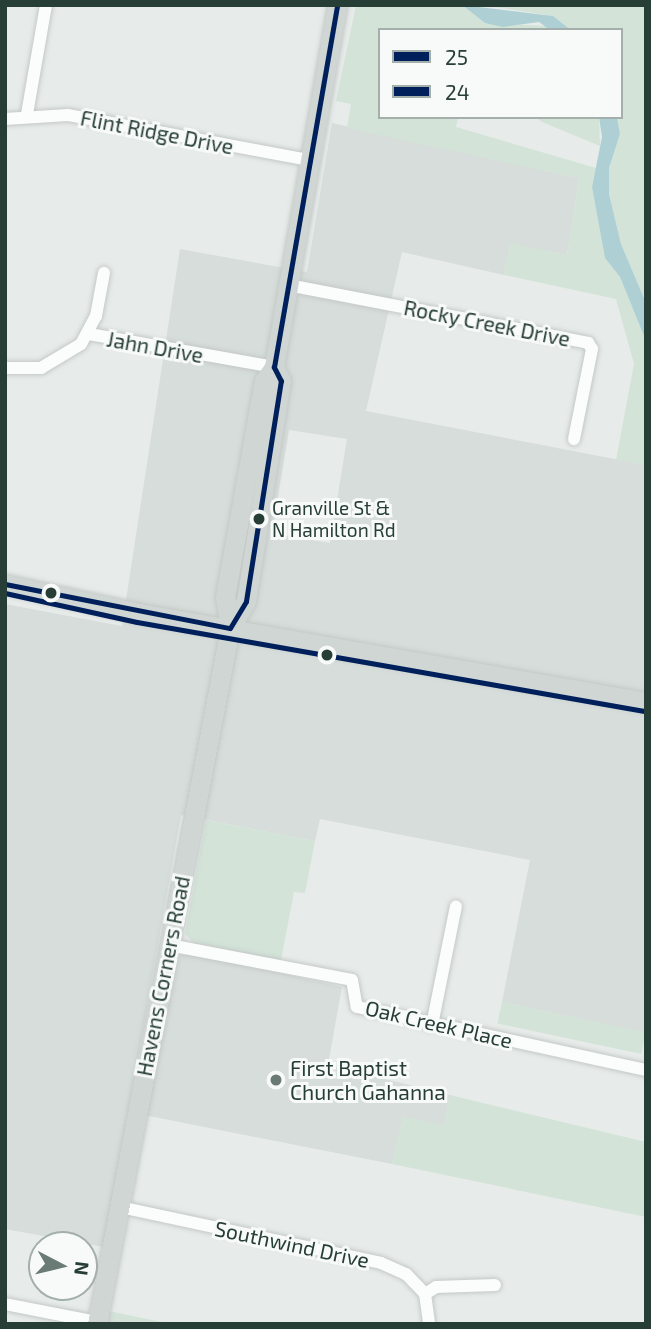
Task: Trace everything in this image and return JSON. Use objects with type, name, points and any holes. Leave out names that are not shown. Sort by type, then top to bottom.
[{"type":"main road","name":"Havens Corners Road","points":[[97,1323],[230,628],[225,597],[264,381],[274,367],[337,5]]},
{"type":"main road","points":[[5,584],[76,601],[646,702]]},
{"type":"street","points":[[27,114],[46,5]]},
{"type":"street","name":"Flint Ridge Drive","points":[[5,118],[27,114],[68,115],[309,160]]},
{"type":"street","points":[[89,334],[104,273]]},
{"type":"street","name":"Rocky Creek Drive","points":[[288,285],[588,343],[592,349],[574,439]]},
{"type":"street","name":"Jahn Drive","points":[[5,368],[41,368],[63,358],[89,334],[274,367]]},
{"type":"street","points":[[432,1025],[456,906]]},
{"type":"street","name":"Oak Creek Place","points":[[169,945],[352,981],[357,1007],[646,1070]]},
{"type":"street","name":"Southwind Drive","points":[[120,1207],[381,1263],[406,1274],[425,1294]]},
{"type":"street","points":[[429,1324],[425,1294],[436,1287],[495,1285]]},
{"type":"street","points":[[5,1304],[97,1323]]},
{"type":"shaded area","points":[[332,123],[579,178],[567,255],[510,244],[504,275],[402,252],[366,411],[646,465],[646,1033],[502,1002],[530,860],[320,819],[315,841],[181,815],[104,1247],[98,1246],[98,1231],[28,1231],[28,1233],[5,1229],[5,604],[122,626],[180,249],[307,272]],"holes":[[[289,430],[347,439],[330,543],[272,533]]]},
{"type":"shaded area","points":[[191,953],[342,987],[328,1065],[450,1095],[444,1126],[403,1117],[392,1164],[144,1115],[165,999],[180,955]]},
{"type":"green space","points":[[356,5],[462,5],[485,23],[547,26],[548,28],[378,28],[378,119],[458,119],[456,127],[596,168],[592,187],[605,258],[620,277],[646,341],[646,465],[616,460],[634,364],[616,299],[504,275],[510,243],[567,255],[579,178],[347,128],[351,104],[336,101]]},
{"type":"green space","points":[[483,5],[646,5],[646,303],[621,244],[609,194],[609,168],[620,134],[617,119],[623,119],[623,28],[568,28],[553,16]]},
{"type":"green space","points":[[538,119],[599,119],[600,146]]},
{"type":"green space","points":[[206,820],[315,841],[305,893],[294,892],[281,960],[195,944],[185,934]]},
{"type":"green space","points":[[502,1002],[646,1033],[641,1054],[497,1024]]},
{"type":"green space","points":[[450,1095],[646,1142],[646,1217],[392,1164],[403,1116],[444,1126]]},
{"type":"green space","points":[[109,1311],[171,1324],[106,1324]]},
{"type":"water","points":[[462,5],[553,16],[568,28],[547,28],[539,22],[503,27],[485,23]]},
{"type":"water","points":[[599,119],[617,119],[620,134],[609,168],[609,194],[621,244],[646,303],[646,341],[620,277],[605,258],[592,187],[602,137]]},
{"type":"transit line","name":"25","points":[[230,628],[246,601],[281,381],[274,367],[337,5]]},
{"type":"transit line","name":"25","points":[[5,584],[230,628]]},
{"type":"transit line","name":"24","points":[[5,593],[137,622],[644,711]]},
{"type":"place","name":"Granville St & N Hamilton Rd","points":[[259,519]]},
{"type":"place","name":"First Baptist Church Gahanna","points":[[276,1080]]}]
